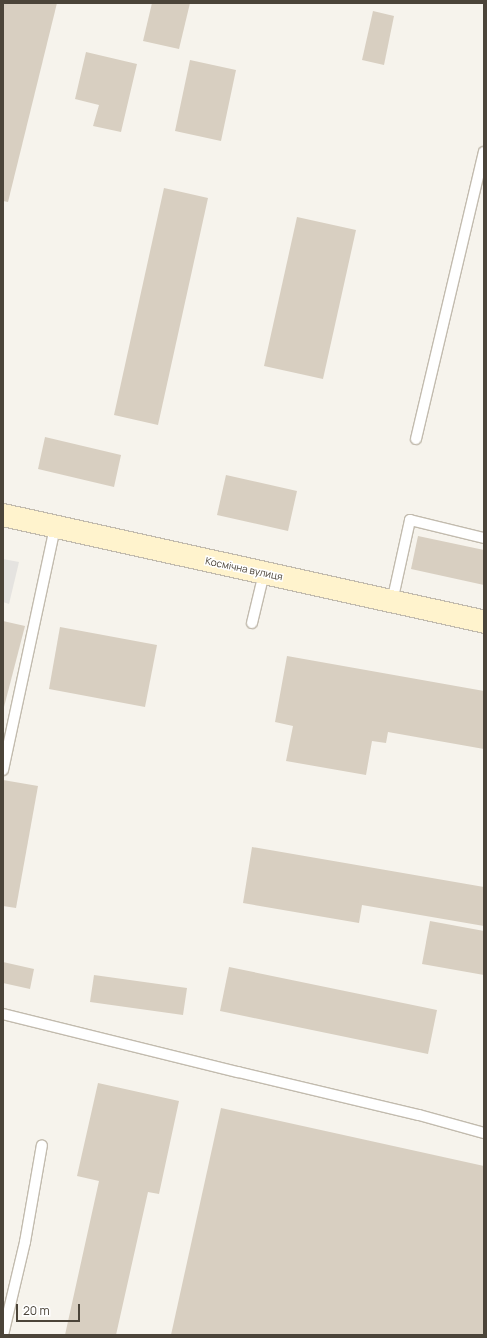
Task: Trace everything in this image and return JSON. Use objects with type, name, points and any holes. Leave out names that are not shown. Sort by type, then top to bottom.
[{"type":"main road","name":"Космічна вулиця","points":[[3,516],[484,622]]},
{"type":"lane","points":[[416,439],[484,152]]},
{"type":"lane","points":[[392,602],[410,520],[484,538]]},
{"type":"lane","points":[[3,770],[55,527]]},
{"type":"lane","points":[[252,624],[264,573]]},
{"type":"lane","points":[[3,1014],[419,1115],[484,1133]]},
{"type":"lane","points":[[4,1335],[25,1242],[42,1145]]},
{"type":"shaded area","points":[[3,559],[19,562],[9,604],[3,602]]},
{"type":"building","points":[[3,3],[57,3],[8,202],[3,201]]},
{"type":"building","points":[[152,3],[190,3],[179,49],[143,41]]},
{"type":"building","points":[[373,11],[394,16],[384,65],[362,60]]},
{"type":"building","points":[[86,52],[137,64],[121,132],[93,126],[99,105],[75,99]]},
{"type":"building","points":[[190,60],[236,70],[221,141],[175,131]]},
{"type":"building","points":[[164,188],[208,198],[158,425],[114,415]]},
{"type":"building","points":[[297,217],[356,230],[323,379],[264,366]]},
{"type":"building","points":[[45,437],[121,455],[114,487],[38,469]]},
{"type":"building","points":[[226,475],[297,491],[288,531],[217,515]]},
{"type":"building","points":[[418,536],[484,550],[484,585],[411,569]]},
{"type":"building","points":[[3,621],[25,626],[4,707],[3,707]]},
{"type":"building","points":[[60,627],[157,645],[145,707],[49,689]]},
{"type":"building","points":[[287,656],[484,691],[484,749],[388,732],[386,743],[372,741],[366,775],[286,761],[293,726],[275,722]]},
{"type":"building","points":[[3,780],[38,786],[16,908],[3,906]]},
{"type":"building","points":[[252,847],[484,887],[484,926],[362,905],[359,923],[243,903]]},
{"type":"building","points":[[430,921],[484,931],[484,975],[422,964]]},
{"type":"building","points":[[3,962],[34,969],[30,989],[3,983]]},
{"type":"building","points":[[229,967],[437,1010],[428,1054],[220,1011]]},
{"type":"building","points":[[94,975],[187,988],[183,1015],[90,1002]]},
{"type":"building","points":[[98,1083],[179,1101],[159,1194],[148,1192],[116,1335],[65,1335],[99,1181],[77,1176]]},
{"type":"building","points":[[221,1108],[484,1166],[484,1335],[171,1335]]}]
